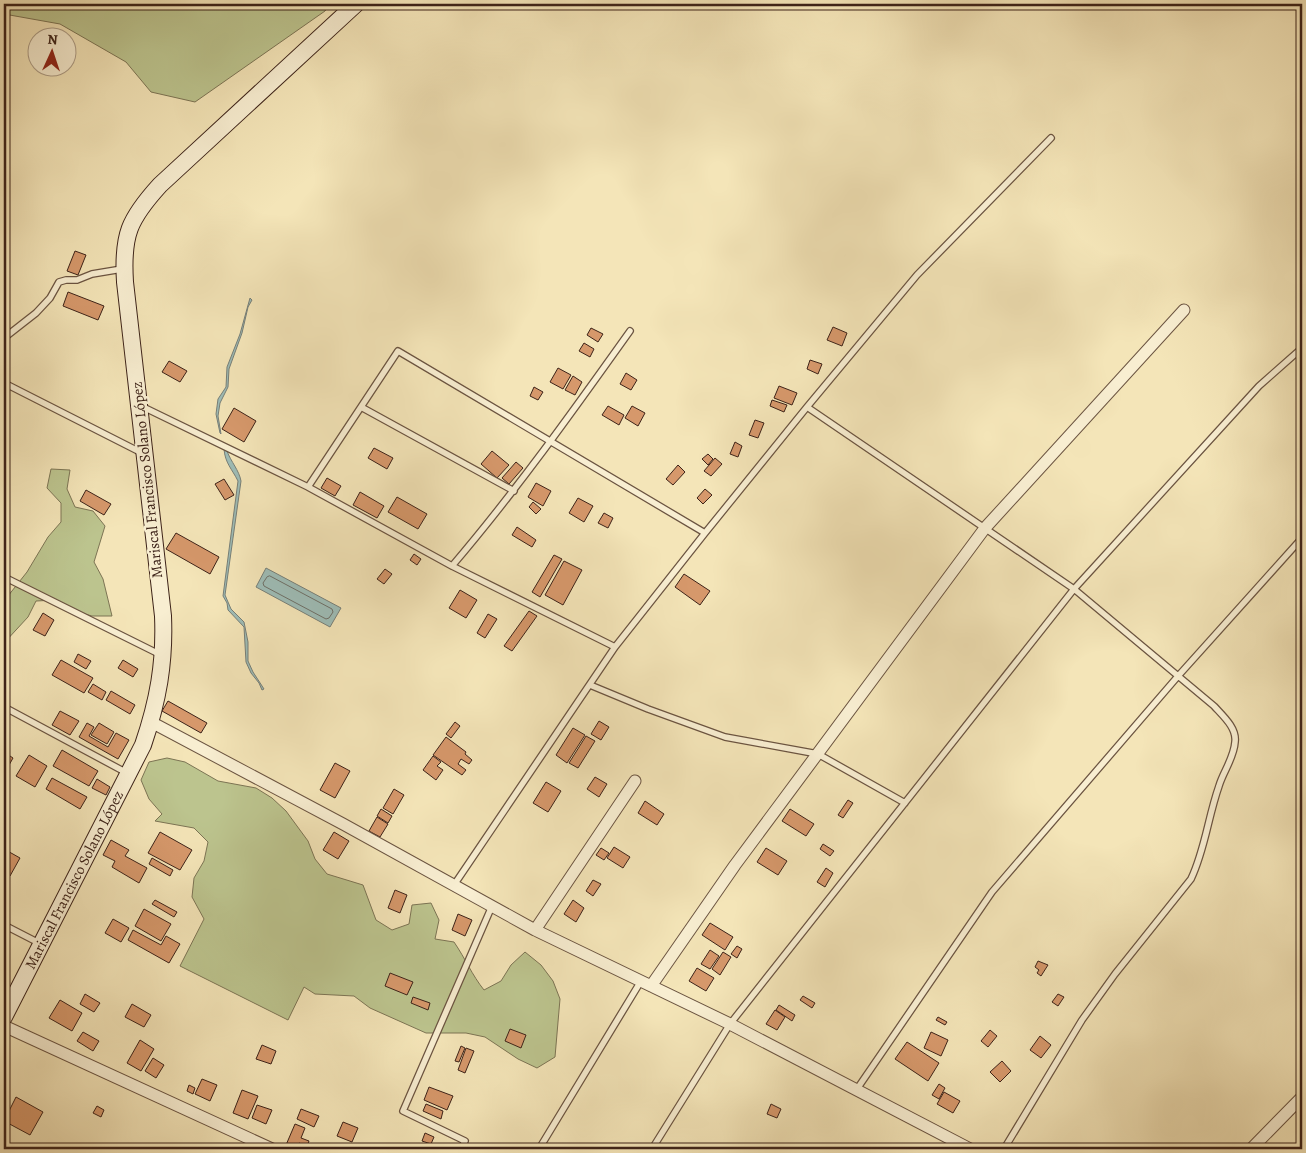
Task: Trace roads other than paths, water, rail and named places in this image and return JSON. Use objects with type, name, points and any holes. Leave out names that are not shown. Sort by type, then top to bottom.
[{"type":"main road","name":"Mariscal Francisco Solano López","points":[[4,1017],[143,745],[151,722],[161,679],[164,656],[163,616],[124,268],[126,238],[134,217],[160,184],[356,4]]},
{"type":"street","points":[[646,983],[985,528],[1184,310]]},
{"type":"street","points":[[151,722],[454,884],[535,930],[730,1024],[970,1149]]},
{"type":"street","points":[[535,930],[635,782]]},
{"type":"street","points":[[4,1026],[272,1149]]},
{"type":"street","points":[[1251,1149],[1302,1098]]},
{"type":"lane","points":[[454,884],[615,647],[704,533],[917,275],[1051,138]]},
{"type":"lane","points":[[4,338],[36,313],[50,298],[59,282],[124,268]]},
{"type":"lane","points":[[452,566],[490,522],[630,331]]},
{"type":"lane","points":[[652,1149],[730,1024],[1074,588],[1259,386],[1302,348]]},
{"type":"lane","points":[[308,487],[398,351],[704,533]]},
{"type":"lane","points":[[4,383],[144,454]]},
{"type":"lane","points":[[139,405],[308,487],[452,566],[615,647]]},
{"type":"lane","points":[[361,407],[514,490]]},
{"type":"lane","points":[[807,407],[1074,588],[1214,706],[1227,720],[1234,732],[1236,741],[1232,755],[1219,785],[1207,825],[1199,863],[1191,879],[1115,974],[1082,1020],[1004,1149]]},
{"type":"lane","points":[[857,1090],[992,892],[1179,676],[1302,538]]},
{"type":"lane","points":[[4,577],[164,656]]},
{"type":"lane","points":[[590,685],[648,709],[725,737],[818,754],[905,803]]},
{"type":"lane","points":[[4,707],[129,774]]},
{"type":"lane","points":[[461,1149],[465,1140],[403,1111],[492,906]]},
{"type":"lane","points":[[4,925],[41,944]]},
{"type":"lane","points":[[540,1149],[646,983]]},
{"type":"water","points":[[250,298],[252,300],[248,307],[242,333],[229,369],[228,387],[220,403],[218,416],[221,434],[216,414],[218,399],[226,387],[227,367],[240,334]]},
{"type":"water","points":[[224,449],[239,473],[241,481],[225,595],[231,609],[244,622],[248,642],[248,661],[264,689],[262,690],[246,662],[244,627],[228,610],[223,596],[238,481],[227,462]]},
{"type":"water","points":[[266,568],[341,608],[330,627],[256,587]]}]
